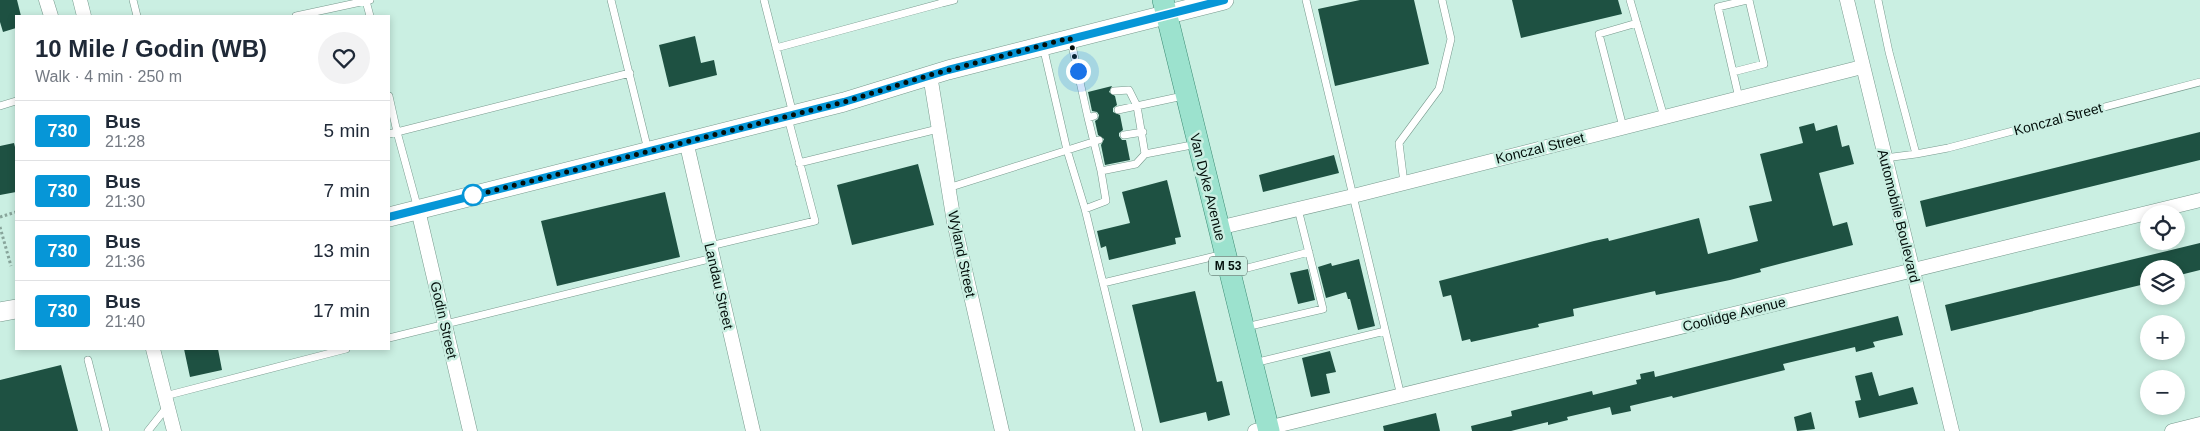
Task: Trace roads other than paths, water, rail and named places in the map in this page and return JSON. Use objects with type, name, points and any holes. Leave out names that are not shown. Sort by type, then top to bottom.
[{"type":"main road","points":[[390,217],[844,102],[930,75],[1070,38],[1165,7],[1224,0]]},
{"type":"main road","name":"Van Dyke Avenue","points":[[1165,7],[1252,364],[1264,430]]},
{"type":"main road","points":[[0,312],[15,308]]},
{"type":"street","points":[[46,0],[50,15]]},
{"type":"street","points":[[80,0],[84,15]]},
{"type":"street","name":"Automobile Boulevard","points":[[1847,0],[1952,431]]},
{"type":"street","name":"Konczal Street","points":[[1218,228],[1353,196],[1862,67]]},
{"type":"street","name":"Wyland Street","points":[[930,75],[954,222],[1002,431]]},
{"type":"street","name":"Landau Street","points":[[686,142],[753,431]]},
{"type":"street","name":"Coolidge Avenue","points":[[1264,430],[2200,200]]},
{"type":"street","name":"Godin Street","points":[[418,210],[470,431]]},
{"type":"street","points":[[152,350],[174,431]]},
{"type":"street","points":[[2172,431],[2200,424]]},
{"type":"lane","points":[[133,0],[137,15]]},
{"type":"lane","points":[[300,15],[368,0],[370,15]]},
{"type":"lane","points":[[611,0],[649,151]]},
{"type":"lane","points":[[390,338],[711,252],[815,221],[799,163],[776,48],[764,0]]},
{"type":"lane","points":[[776,48],[954,0]]},
{"type":"lane","points":[[1306,0],[1401,396]]},
{"type":"lane","points":[[1404,183],[1398,143],[1439,89],[1451,39],[1442,0]]},
{"type":"lane","points":[[1630,0],[1664,117]]},
{"type":"lane","points":[[1733,72],[1764,64],[1748,0],[1718,7],[1733,72],[1739,98]]},
{"type":"lane","points":[[1878,0],[1916,154]]},
{"type":"lane","points":[[1623,127],[1599,34],[1637,23]]},
{"type":"lane","points":[[1070,38],[1097,141],[1106,201],[1085,209]]},
{"type":"lane","points":[[1042,46],[1067,150],[1085,209],[1139,431]]},
{"type":"lane","points":[[390,134],[630,73]]},
{"type":"lane","name":"Konczal Street","points":[[1885,158],[1948,148],[2200,82]]},
{"type":"lane","points":[[1114,91],[1128,90],[1137,106],[1143,132],[1145,154]]},
{"type":"lane","points":[[1118,110],[1186,95]]},
{"type":"lane","points":[[390,100],[418,210]]},
{"type":"lane","points":[[0,106],[15,101]]},
{"type":"lane","points":[[799,163],[938,129]]},
{"type":"lane","points":[[1124,135],[1143,132]]},
{"type":"lane","points":[[948,188],[1097,141]]},
{"type":"lane","points":[[1101,171],[1136,164],[1145,154],[1198,144]]},
{"type":"lane","points":[[1243,328],[1323,309],[1298,209]]},
{"type":"lane","points":[[1103,283],[1309,252]]},
{"type":"lane","points":[[1252,364],[1385,331]]},
{"type":"lane","points":[[148,431],[166,401],[343,350]]},
{"type":"lane","points":[[88,360],[106,431]]}]
